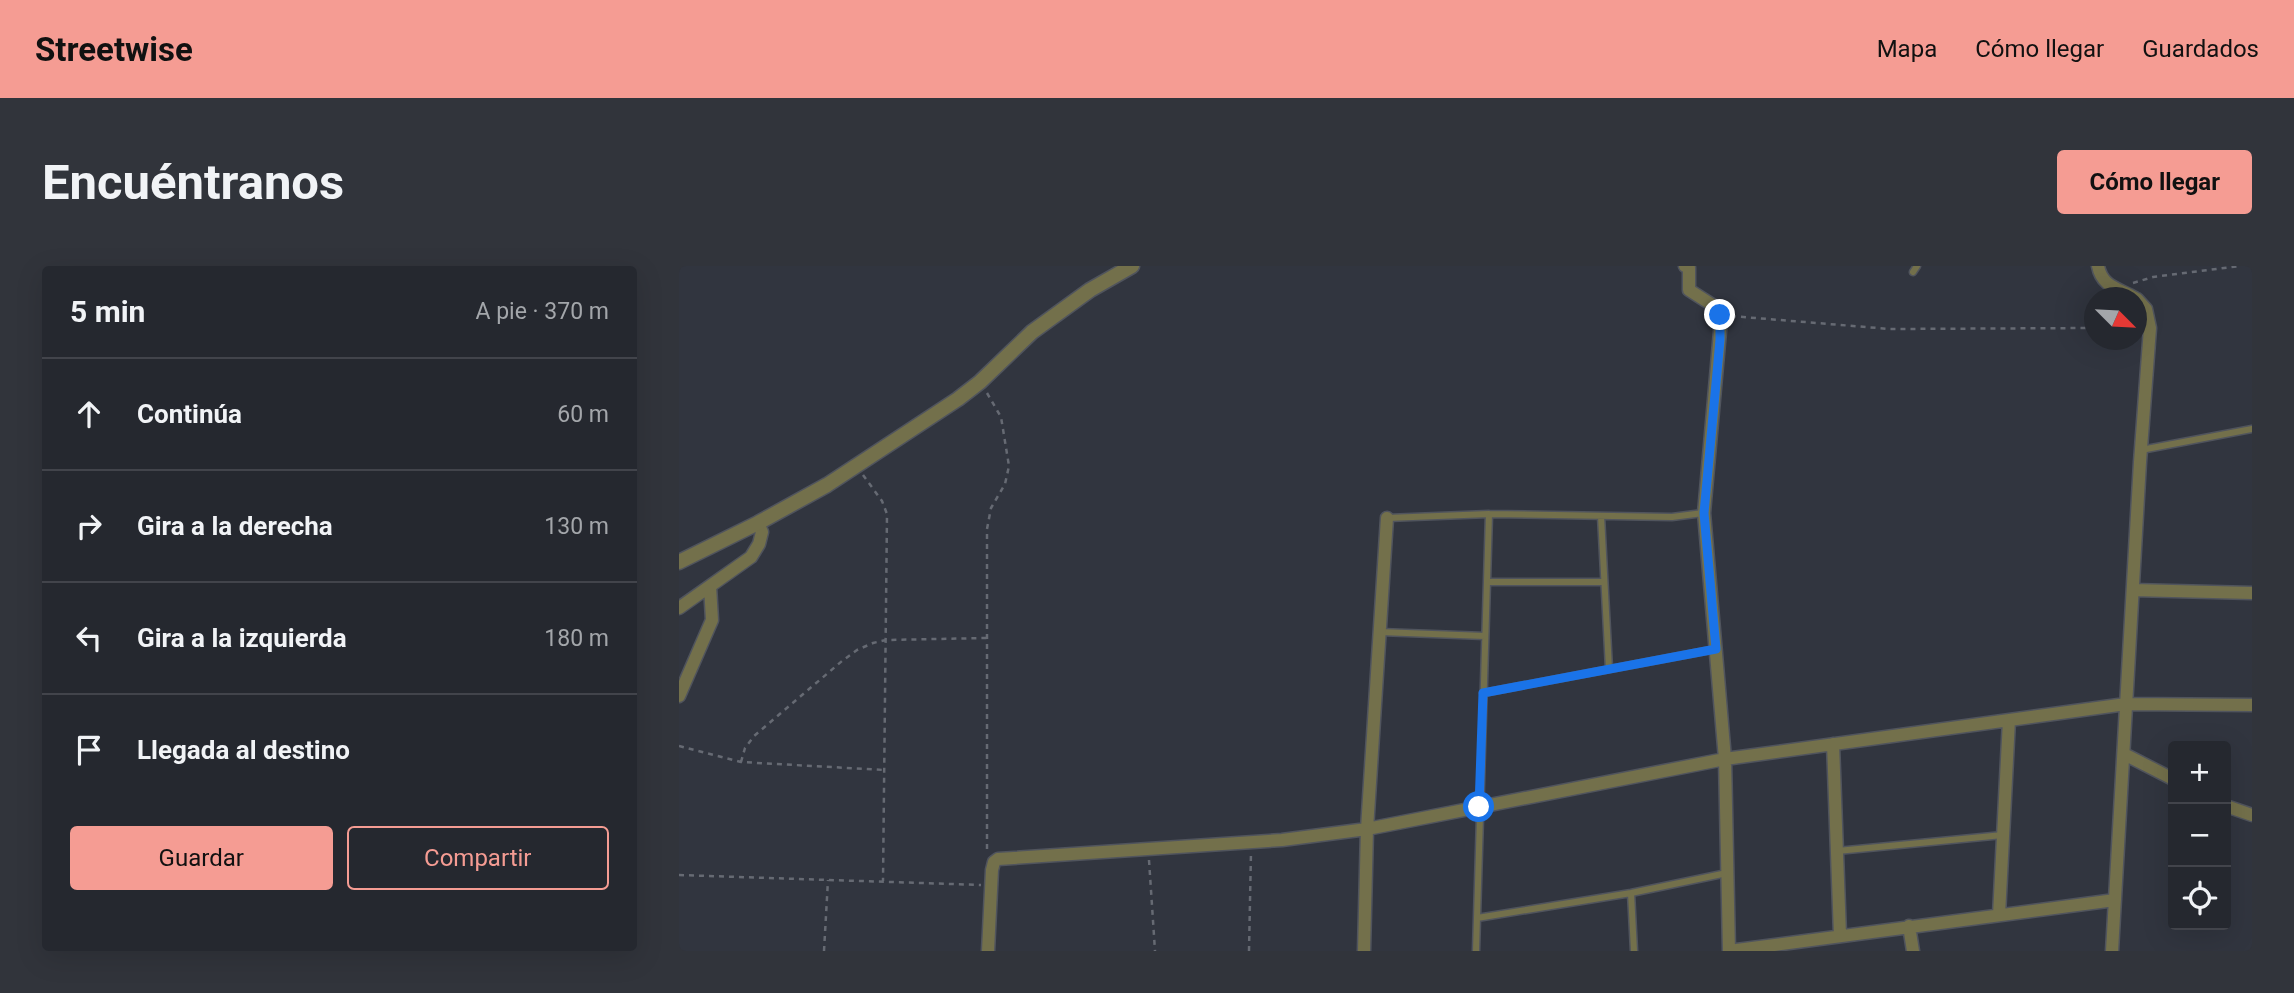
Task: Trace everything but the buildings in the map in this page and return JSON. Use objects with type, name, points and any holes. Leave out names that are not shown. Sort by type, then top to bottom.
[{"type":"street","points":[[679,562],[827,485],[958,399],[980,382],[1032,332],[1090,290],[1132,266]]},
{"type":"street","points":[[1685,266],[1689,268],[1689,290],[1714,306],[1720,315],[1704,513],[1725,759],[1729,951],[2115,900]]},
{"type":"street","points":[[2098,266],[2103,280],[2112,287]]},
{"type":"street","points":[[2112,951],[2150,328],[2147,314]]},
{"type":"street","points":[[1364,951],[1367,830],[1387,518]]},
{"type":"street","points":[[679,608],[751,557],[762,532],[758,523]]},
{"type":"street","points":[[679,696],[712,620],[710,586]]},
{"type":"street","points":[[2133,590],[2252,593]]},
{"type":"street","points":[[988,951],[993,866],[998,859],[1251,842],[1367,830],[1725,759],[2126,704],[2252,705]]},
{"type":"street","points":[[1999,915],[2010,720]]},
{"type":"street","points":[[1833,744],[1840,935]]},
{"type":"street","points":[[2123,754],[2168,776]]},
{"type":"street","points":[[2231,808],[2252,815]]},
{"type":"street","points":[[1909,926],[1913,951]]},
{"type":"lane","points":[[2141,450],[2252,429]]},
{"type":"lane","points":[[1387,518],[1489,514],[1672,517],[1704,513]]},
{"type":"lane","points":[[1476,951],[1489,514]]},
{"type":"lane","points":[[1601,516],[1609,669]]},
{"type":"lane","points":[[1487,582],[1604,582]]},
{"type":"lane","points":[[1380,632],[1485,636]]},
{"type":"lane","points":[[1483,693],[1716,649]]},
{"type":"lane","points":[[1837,851],[2003,835]]},
{"type":"lane","points":[[1477,918],[1631,893],[1727,873]]},
{"type":"lane","points":[[1631,893],[1634,951]]},
{"type":"path","points":[[2121,287],[2153,277],[2240,266]]},
{"type":"path","points":[[1720,315],[1889,330],[2084,328]]},
{"type":"path","points":[[980,382],[1001,416],[1009,466],[1005,484],[991,508],[987,529],[987,845],[995,862]]},
{"type":"path","points":[[856,466],[882,500],[887,514],[883,881]]},
{"type":"path","points":[[741,762],[745,748],[754,736],[857,650],[886,640],[987,638]]},
{"type":"path","points":[[679,746],[741,762],[884,770]]},
{"type":"path","points":[[1249,951],[1251,842]]},
{"type":"path","points":[[1148,849],[1154,951]]},
{"type":"path","points":[[679,875],[991,885]]},
{"type":"path","points":[[824,951],[828,880]]},
{"type":"route","points":[[1479,807],[1483,693],[1716,649],[1704,513],[1720,315]]}]
